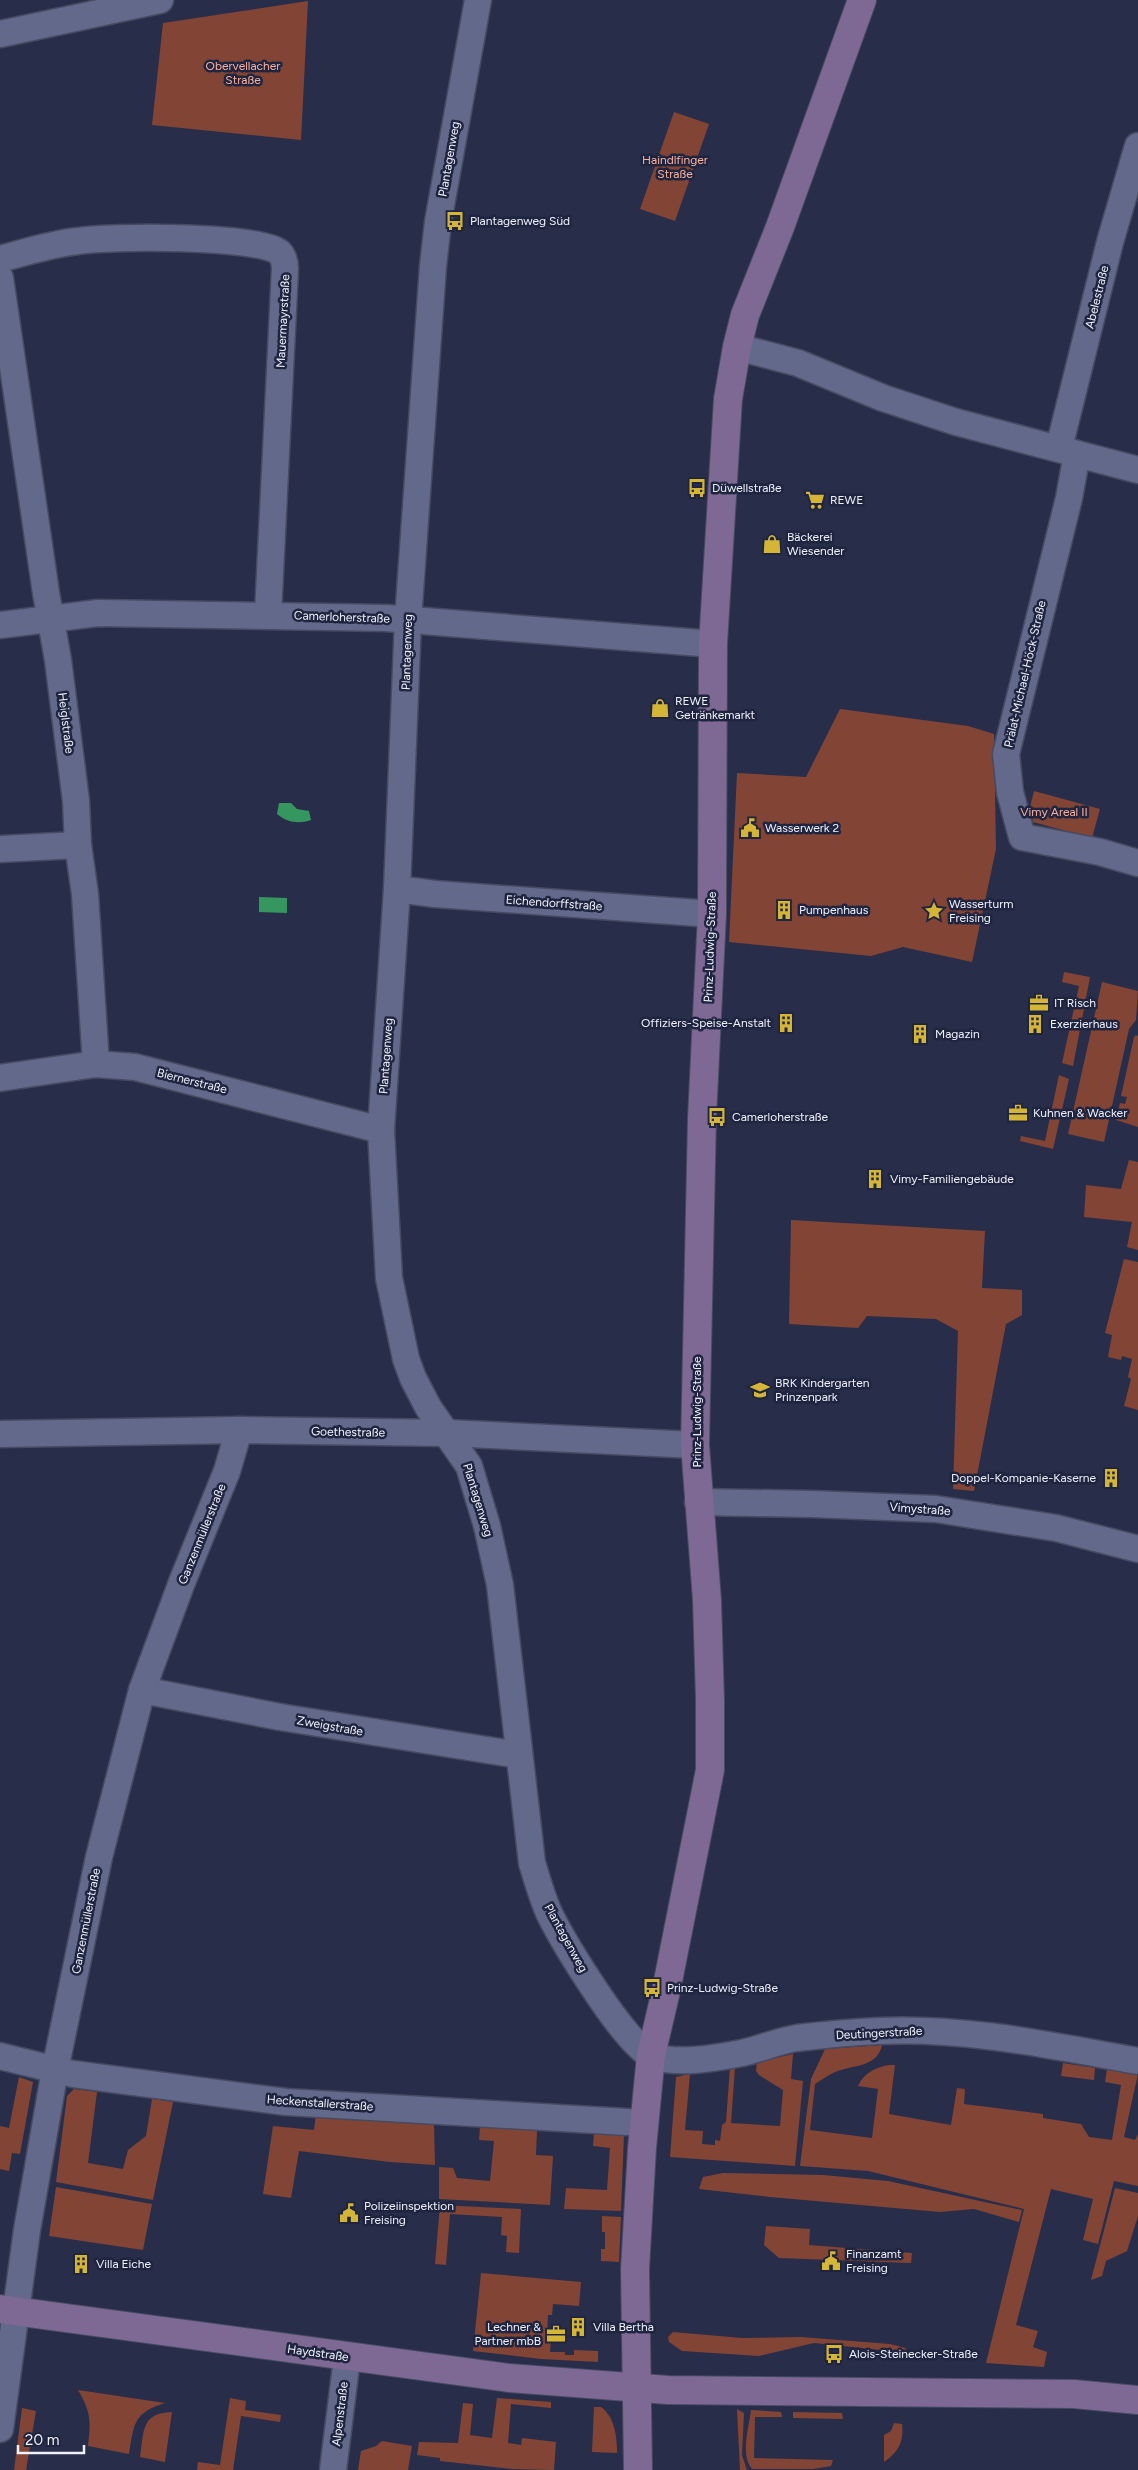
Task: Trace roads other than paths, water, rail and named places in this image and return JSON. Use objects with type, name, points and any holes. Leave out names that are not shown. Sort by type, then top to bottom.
[{"type":"street","points":[[0,34],[160,0]]},
{"type":"street","name":"Plantagenweg","points":[[478,0],[438,222],[408,620],[397,889],[381,1130],[389,1278],[406,1359],[413,1378],[428,1407],[448,1433],[469,1466],[487,1526],[500,1585],[532,1863],[548,1911],[618,2023],[651,2055]]},
{"type":"street","points":[[862,0],[780,227],[753,292],[737,347],[798,363],[883,398],[956,422],[1138,470]]},
{"type":"street","name":"Abelestraße","points":[[1068,451],[1110,242],[1138,146]]},
{"type":"street","name":"Mauermayrstraße","points":[[0,259],[46,246],[94,239],[128,237],[186,239],[252,245],[272,249],[282,256],[285,269],[268,614]]},
{"type":"street","name":"Heiglstraße","points":[[0,278],[8,386],[51,617],[76,801],[78,845],[85,894],[96,1064]]},
{"type":"street","name":"Prinz-Ludwig-Straße","points":[[638,2470],[635,2269],[644,2123],[651,2055],[668,1982],[710,1770],[707,1600],[695,1446],[702,1118],[712,914],[714,644],[728,399],[737,347]]},
{"type":"street","name":"Prälat-Michael-Höck-Straße","points":[[1068,451],[1069,498],[1006,754],[1010,792],[1022,837],[1100,852],[1138,862]]},
{"type":"street","name":"Camerloherstraße","points":[[0,625],[51,617],[98,613],[268,614],[408,620],[714,644]]},
{"type":"street","points":[[0,849],[78,845]]},
{"type":"street","name":"Eichendorffstraße","points":[[397,889],[435,894],[712,914]]},
{"type":"street","name":"Biernerstraße","points":[[0,1078],[96,1064],[136,1067],[381,1130]]},
{"type":"street","name":"Goethestraße","points":[[0,1434],[239,1430],[448,1433],[695,1446]]},
{"type":"street","name":"Ganzenmüllerstraße","points":[[0,2429],[7,2310],[99,1857],[142,1690],[182,1582],[227,1471],[239,1430]]},
{"type":"street","name":"Vimystraße","points":[[698,1502],[936,1509],[1056,1528],[1138,1549]]},
{"type":"street","name":"Zweigstraße","points":[[142,1690],[280,1717],[519,1755]]},
{"type":"street","name":"Deutingerstraße","points":[[651,2055],[673,2059],[691,2059],[742,2053],[796,2038],[878,2031],[930,2031],[1044,2045],[1138,2061]]},
{"type":"street","name":"Heckenstallerstraße","points":[[0,2056],[55,2070],[149,2086],[286,2102],[644,2123]]},
{"type":"street","name":"Haydstraße","points":[[7,2310],[347,2358],[509,2378],[637,2388]]},
{"type":"street","name":"Alpenstraße","points":[[332,2470],[347,2358]]},
{"type":"street","points":[[637,2388],[709,2391],[1074,2394],[1138,2400]]},
{"type":"place","name":"Plantagenweg Süd","points":[[455,221]]},
{"type":"place","name":"Düwellstraße","points":[[697,488]]},
{"type":"place","name":"REWE","points":[[815,500]]},
{"type":"place","name":"Bäckerei Wiesender","points":[[772,544]]},
{"type":"place","name":"REWE Getränkemarkt","points":[[660,708]]},
{"type":"place","name":"Wasserwerk 2","points":[[750,828]]},
{"type":"place","name":"Pumpenhaus","points":[[784,910]]},
{"type":"place","name":"Wasserturm Freising","points":[[934,911]]},
{"type":"place","name":"IT Risch","points":[[1039,1003]]},
{"type":"place","name":"Offiziers-Speise-Anstalt","points":[[786,1023]]},
{"type":"place","name":"Exerzierhaus","points":[[1035,1024]]},
{"type":"place","name":"Magazin","points":[[920,1034]]},
{"type":"place","name":"Kuhnen & Wacker","points":[[1018,1113]]},
{"type":"place","name":"Camerloherstraße","points":[[717,1117]]},
{"type":"place","name":"Vimy-Familiengebäude","points":[[875,1179]]},
{"type":"place","name":"BRK Kindergarten Prinzenpark","points":[[760,1390]]},
{"type":"place","name":"Doppel-Kompanie-Kaserne","points":[[1111,1478]]},
{"type":"place","name":"Prinz-Ludwig-Straße","points":[[652,1988]]},
{"type":"place","name":"Polizeiinspektion Freising","points":[[349,2213]]},
{"type":"place","name":"Finanzamt Freising","points":[[831,2261]]},
{"type":"place","name":"Villa Eiche","points":[[81,2264]]},
{"type":"place","name":"Villa Bertha","points":[[578,2327]]},
{"type":"place","name":"Lechner & Partner mbB","points":[[556,2334]]},
{"type":"place","name":"Alois-Steinecker-Straße","points":[[834,2354]]},
{"type":"park label","name":"Obervellacher Straße","points":[[243,73]]},
{"type":"park label","name":"Haindlfinger Straße","points":[[675,167]]},
{"type":"park label","name":"Vimy Areal II","points":[[1054,812]]}]
